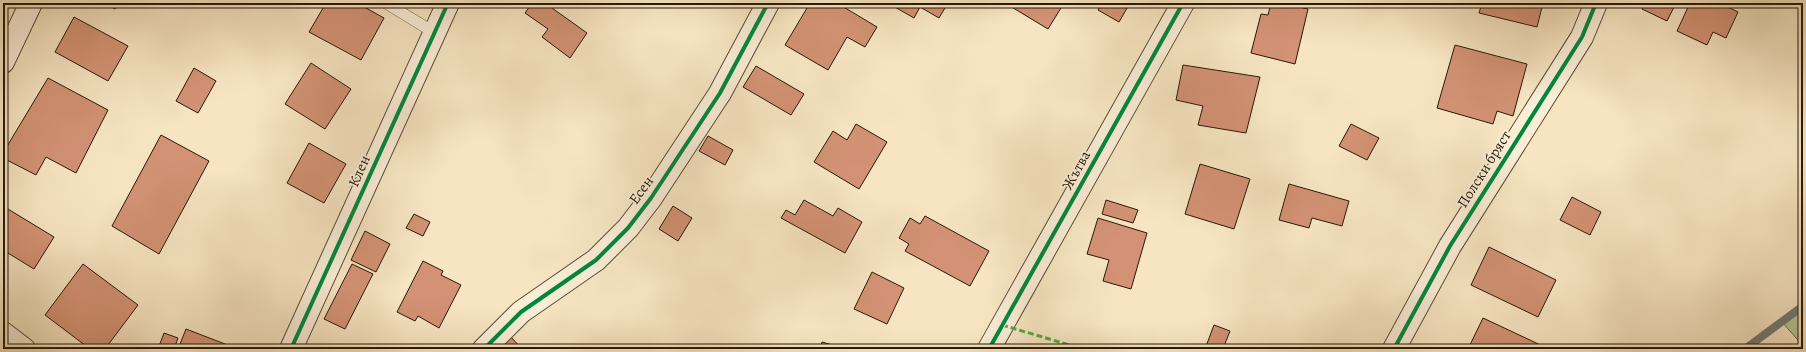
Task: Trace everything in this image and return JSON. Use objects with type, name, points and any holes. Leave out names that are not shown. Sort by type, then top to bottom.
[{"type":"street","points":[[3,62],[31,3]]},
{"type":"street","name":"Клен","points":[[291,349],[448,3]]},
{"type":"street","name":"Есен","points":[[484,349],[522,312],[596,260],[628,228],[651,198],[720,93],[768,3]]},
{"type":"street","name":"Жътва","points":[[988,349],[1184,3]]},
{"type":"street","name":"Полски бряст","points":[[1394,349],[1450,246],[1582,36],[1596,3]]},
{"type":"street","points":[[3,333],[24,349]]},
{"type":"lane","points":[[386,3],[435,33]]},
{"type":"green space","points":[[1803,306],[1803,346],[1782,322]]},
{"type":"building","points":[[104,3],[119,3],[115,9]]},
{"type":"building","points":[[326,3],[357,3],[384,18],[361,60],[309,32]]},
{"type":"building","points":[[532,3],[545,3],[587,33],[570,58],[542,37],[548,29],[525,13]]},
{"type":"building","points":[[810,3],[837,3],[877,27],[865,47],[847,37],[828,70],[785,45]]},
{"type":"building","points":[[895,3],[948,3],[939,18],[920,7],[914,18],[893,6]]},
{"type":"building","points":[[1005,3],[1064,3],[1048,29]]},
{"type":"building","points":[[1102,3],[1130,3],[1119,22],[1098,10]]},
{"type":"building","points":[[1271,3],[1283,3],[1308,9],[1295,64],[1251,53],[1261,14],[1268,15]]},
{"type":"building","points":[[1482,3],[1543,3],[1537,27],[1479,13]]},
{"type":"building","points":[[1543,3],[1558,3],[1557,7]]},
{"type":"building","points":[[1645,3],[1676,3],[1667,21],[1642,9]]},
{"type":"building","points":[[1690,3],[1720,3],[1738,12],[1726,38],[1713,32],[1707,45],[1677,31]]},
{"type":"building","points":[[74,17],[128,46],[108,81],[55,52]]},
{"type":"building","points":[[1455,45],[1527,64],[1513,116],[1497,111],[1493,124],[1437,108]]},
{"type":"building","points":[[311,63],[351,89],[325,129],[285,104]]},
{"type":"building","points":[[1183,65],[1260,77],[1246,133],[1198,125],[1203,106],[1176,100]]},
{"type":"building","points":[[756,66],[804,94],[791,115],[743,87]]},
{"type":"building","points":[[194,68],[216,81],[198,113],[176,101]]},
{"type":"building","points":[[48,78],[108,110],[76,173],[46,157],[36,175],[3,158],[3,153]]},
{"type":"building","points":[[856,124],[887,142],[859,189],[814,162],[833,131],[847,140]]},
{"type":"building","points":[[1351,124],[1379,138],[1367,160],[1339,146]]},
{"type":"building","points":[[161,135],[209,161],[159,254],[112,226]]},
{"type":"building","points":[[708,136],[733,150],[725,165],[699,151]]},
{"type":"building","points":[[309,143],[346,164],[324,203],[287,183]]},
{"type":"building","points":[[1200,164],[1250,179],[1234,229],[1185,214]]},
{"type":"building","points":[[1289,184],[1349,201],[1342,226],[1312,218],[1309,228],[1279,220]]},
{"type":"building","points":[[1572,197],[1601,212],[1590,235],[1560,220]]},
{"type":"building","points":[[804,200],[833,216],[838,208],[862,222],[845,253],[781,218],[786,210],[795,215]]},
{"type":"building","points":[[1106,200],[1138,210],[1133,223],[1102,214]]},
{"type":"building","points":[[3,206],[54,237],[34,269],[3,250]]},
{"type":"building","points":[[673,206],[692,218],[678,241],[659,229]]},
{"type":"building","points":[[414,214],[430,222],[423,236],[406,228]]},
{"type":"building","points":[[925,216],[989,251],[970,286],[905,251],[909,244],[899,238],[910,218],[920,224]]},
{"type":"building","points":[[1098,218],[1147,233],[1131,289],[1103,281],[1109,260],[1087,254]]},
{"type":"building","points":[[365,231],[390,244],[376,272],[351,260]]},
{"type":"building","points":[[1489,247],[1556,280],[1538,317],[1471,285]]},
{"type":"building","points":[[423,261],[443,271],[441,275],[461,285],[439,328],[418,316],[415,321],[397,312]]},
{"type":"building","points":[[83,264],[138,305],[105,349],[90,349],[45,315]]},
{"type":"building","points":[[352,264],[373,274],[345,329],[324,319]]},
{"type":"building","points":[[872,272],[904,288],[887,324],[854,309]]},
{"type":"building","points":[[1483,318],[1549,349],[1468,349]]},
{"type":"building","points":[[1214,325],[1230,331],[1223,349],[1205,349]]},
{"type":"building","points":[[186,329],[238,349],[178,349]]},
{"type":"building","points":[[164,333],[178,338],[174,349],[158,349]]},
{"type":"building","points":[[510,336],[522,349],[496,349]]},
{"type":"building","points":[[822,342],[846,349],[820,349]]},
{"type":"building","points":[[630,346],[641,349],[629,349]]},
{"type":"waterway","points":[[1745,349],[1803,306]]},
{"type":"marked path","points":[[1002,325],[1083,349]]},
{"type":"cycle path","points":[[291,349],[448,3]]},
{"type":"cycle path","points":[[484,349],[521,312],[596,260],[628,228],[651,198],[720,93],[768,3]]},
{"type":"cycle path","points":[[989,349],[1183,3]]},
{"type":"cycle path","points":[[1394,349],[1450,246],[1582,37],[1596,3]]}]
